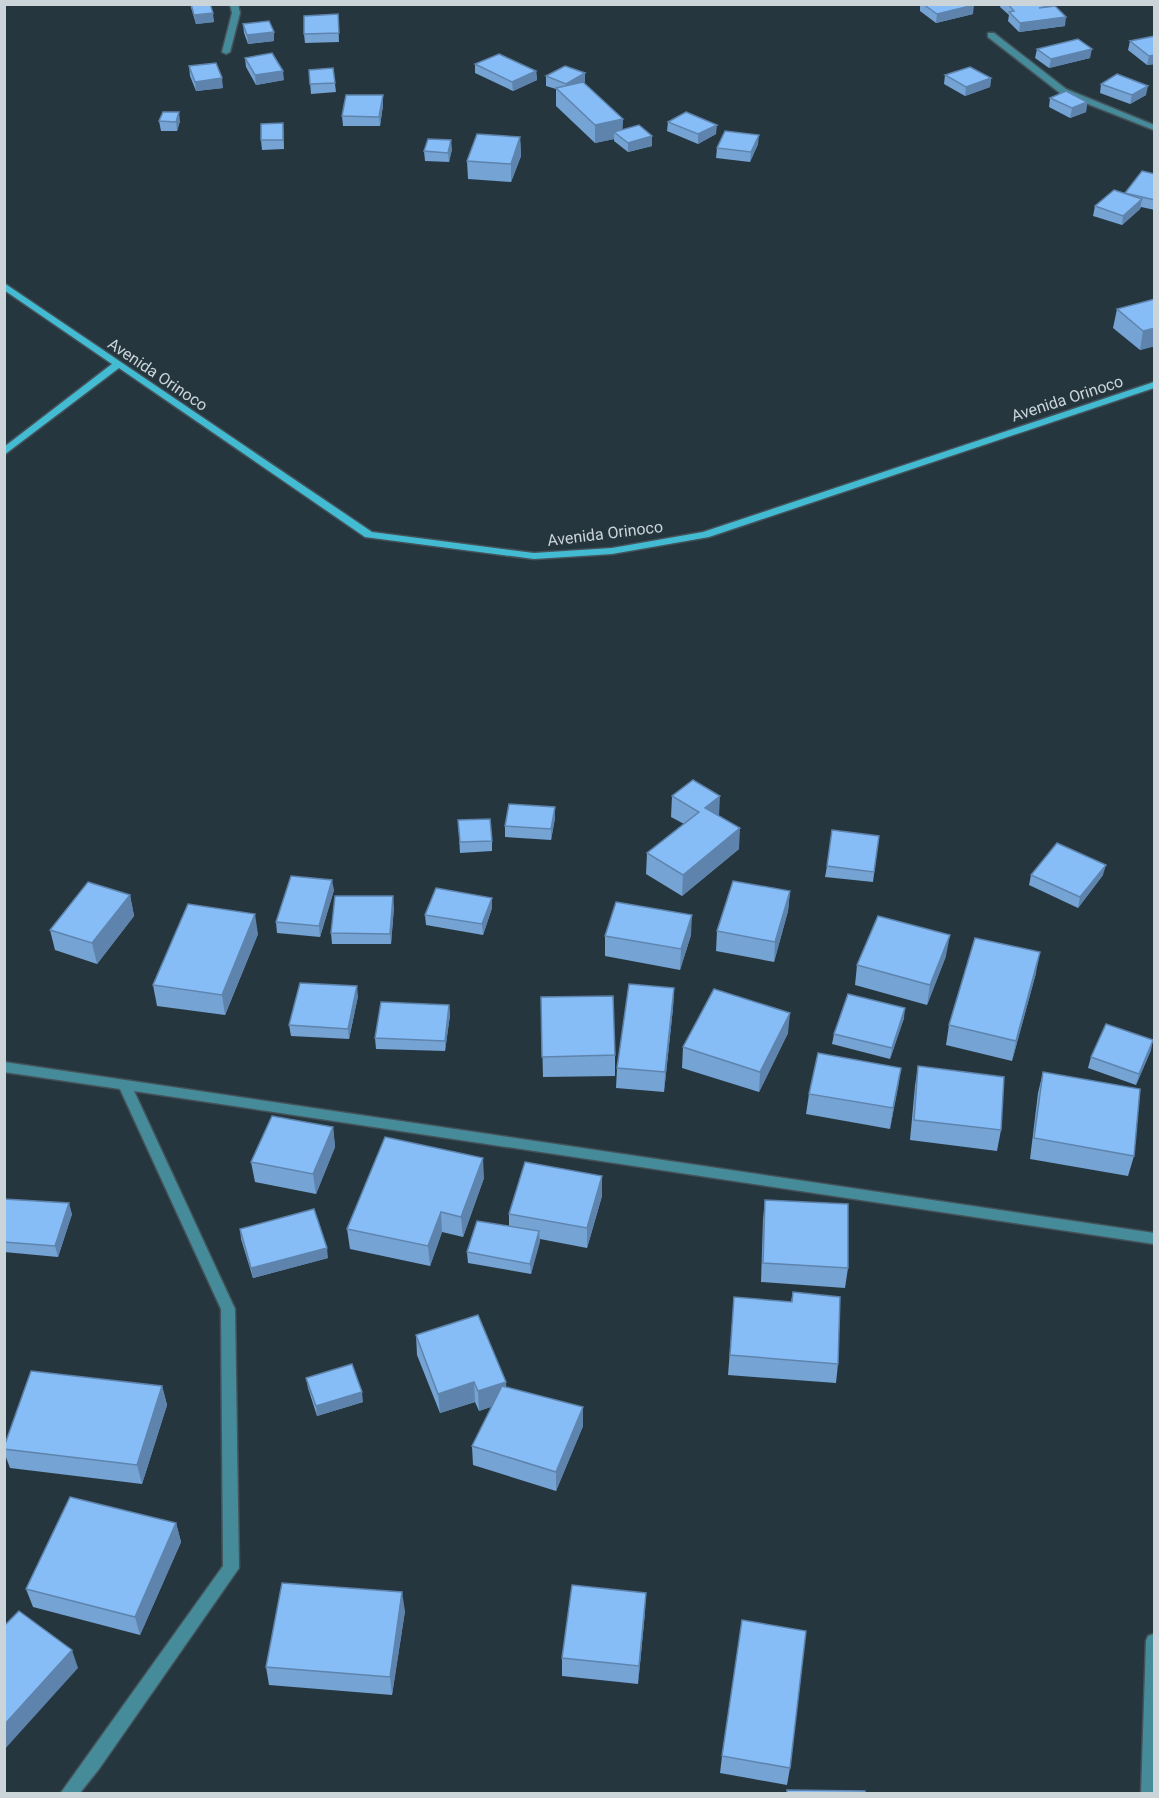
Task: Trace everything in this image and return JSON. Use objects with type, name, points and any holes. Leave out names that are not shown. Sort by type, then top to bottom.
[{"type":"main road","name":"Avenida Orinoco","points":[[4,286],[369,535],[534,556],[612,551],[705,534],[1155,385]]},
{"type":"main road","points":[[4,452],[117,365]]},
{"type":"street","points":[[226,52],[236,13],[234,4]]},
{"type":"street","points":[[992,35],[1063,91],[1155,128]]},
{"type":"street","points":[[4,1067],[125,1087],[1155,1239]]},
{"type":"street","points":[[68,1794],[93,1763],[231,1568],[228,1309],[125,1087]]},
{"type":"street","points":[[1149,1794],[1155,1641]]},
{"type":"building","points":[[191,4],[210,4],[213,13],[194,15]]},
{"type":"building","points":[[923,4],[973,4],[974,5],[937,14]]},
{"type":"building","points":[[1008,4],[1052,4],[1039,8],[1055,6],[1066,17],[1020,23],[1009,12],[1014,11]]},
{"type":"building","points":[[338,14],[339,33],[304,34],[304,16]]},
{"type":"building","points":[[269,21],[274,32],[247,35],[243,24]]},
{"type":"building","points":[[1155,36],[1155,55],[1149,56],[1130,41]]},
{"type":"building","points":[[1078,39],[1092,49],[1051,59],[1037,49]]},
{"type":"building","points":[[272,53],[283,71],[255,75],[245,58]]},
{"type":"building","points":[[499,54],[536,71],[512,82],[475,64]]},
{"type":"building","points":[[216,63],[222,78],[195,82],[189,66]]},
{"type":"building","points":[[565,66],[585,73],[566,84],[546,76]]},
{"type":"building","points":[[970,67],[991,78],[966,87],[945,75]]},
{"type":"building","points":[[333,68],[335,83],[310,84],[309,70]]},
{"type":"building","points":[[1117,74],[1148,86],[1132,95],[1101,84]]},
{"type":"building","points":[[583,82],[623,119],[595,125],[556,88]]},
{"type":"building","points":[[1066,91],[1087,102],[1072,108],[1050,98]]},
{"type":"building","points":[[346,95],[383,95],[379,117],[342,116]]},
{"type":"building","points":[[163,112],[179,112],[176,122],[159,121]]},
{"type":"building","points":[[686,112],[717,125],[698,134],[668,122]]},
{"type":"building","points":[[283,123],[283,140],[261,140],[261,124]]},
{"type":"building","points":[[639,125],[652,136],[628,143],[614,132]]},
{"type":"building","points":[[725,131],[759,135],[751,152],[717,148]]},
{"type":"building","points":[[477,134],[520,137],[511,164],[467,161]]},
{"type":"building","points":[[428,139],[451,140],[448,153],[424,151]]},
{"type":"building","points":[[1142,171],[1155,174],[1155,200],[1125,193]]},
{"type":"building","points":[[1114,190],[1142,199],[1123,216],[1095,206]]},
{"type":"building","points":[[1155,299],[1155,328],[1143,331],[1117,309]]},
{"type":"building","points":[[693,780],[720,796],[705,808],[740,828],[683,875],[647,853],[699,812],[672,796]]},
{"type":"building","points":[[509,804],[555,807],[551,829],[505,826]]},
{"type":"building","points":[[490,819],[492,841],[460,842],[458,820]]},
{"type":"building","points":[[832,830],[879,836],[874,872],[827,866]]},
{"type":"building","points":[[1057,843],[1106,865],[1080,897],[1031,875]]},
{"type":"building","points":[[291,876],[332,880],[319,926],[276,922]]},
{"type":"building","points":[[733,881],[790,891],[775,942],[717,931]]},
{"type":"building","points":[[88,882],[130,895],[92,943],[50,930]]},
{"type":"building","points":[[436,888],[492,898],[482,924],[425,915]]},
{"type":"building","points":[[335,896],[393,896],[390,934],[331,933]]},
{"type":"building","points":[[616,902],[692,915],[681,949],[605,936]]},
{"type":"building","points":[[188,904],[255,914],[222,995],[153,985]]},
{"type":"building","points":[[878,916],[950,935],[930,985],[857,965]]},
{"type":"building","points":[[975,938],[1040,952],[1016,1041],[949,1025]]},
{"type":"building","points":[[300,983],[357,986],[348,1029],[289,1025]]},
{"type":"building","points":[[629,984],[674,988],[665,1072],[617,1068]]},
{"type":"building","points":[[714,989],[790,1013],[760,1072],[683,1047]]},
{"type":"building","points":[[848,994],[905,1008],[892,1048],[834,1034]]},
{"type":"building","points":[[613,996],[615,1055],[542,1057],[541,997]]},
{"type":"building","points":[[381,1002],[449,1005],[445,1041],[375,1038]]},
{"type":"building","points":[[1106,1024],[1153,1040],[1139,1074],[1091,1057]]},
{"type":"building","points":[[818,1053],[901,1068],[893,1108],[809,1094]]},
{"type":"building","points":[[918,1066],[1004,1077],[1001,1130],[914,1120]]},
{"type":"building","points":[[1043,1072],[1140,1089],[1134,1156],[1034,1138]]},
{"type":"building","points":[[272,1116],[333,1127],[313,1174],[251,1162]]},
{"type":"building","points":[[385,1137],[483,1158],[461,1217],[441,1212],[428,1246],[347,1229]]},
{"type":"building","points":[[525,1162],[602,1176],[587,1228],[509,1214]]},
{"type":"building","points":[[4,1199],[69,1203],[55,1246],[4,1242]]},
{"type":"building","points":[[765,1200],[848,1204],[848,1268],[763,1263]]},
{"type":"building","points":[[314,1209],[327,1248],[251,1268],[240,1229]]},
{"type":"building","points":[[477,1221],[539,1231],[530,1264],[467,1252]]},
{"type":"building","points":[[793,1292],[840,1297],[838,1364],[730,1355],[734,1297],[792,1302]]},
{"type":"building","points":[[478,1315],[506,1382],[478,1391],[474,1382],[438,1394],[416,1335]]},
{"type":"building","points":[[352,1364],[362,1392],[316,1406],[306,1378]]},
{"type":"building","points":[[31,1371],[162,1386],[137,1465],[4,1449]]},
{"type":"building","points":[[502,1386],[583,1407],[556,1472],[472,1446]]},
{"type":"building","points":[[70,1497],[176,1523],[135,1617],[26,1589]]},
{"type":"building","points":[[282,1583],[402,1592],[390,1677],[266,1667]]},
{"type":"building","points":[[572,1585],[646,1593],[639,1666],[562,1658]]},
{"type":"building","points":[[19,1611],[72,1650],[4,1725],[4,1626]]},
{"type":"building","points":[[742,1620],[806,1631],[790,1768],[722,1756]]},
{"type":"building","points":[[787,1790],[865,1791],[865,1794],[787,1794]]}]
